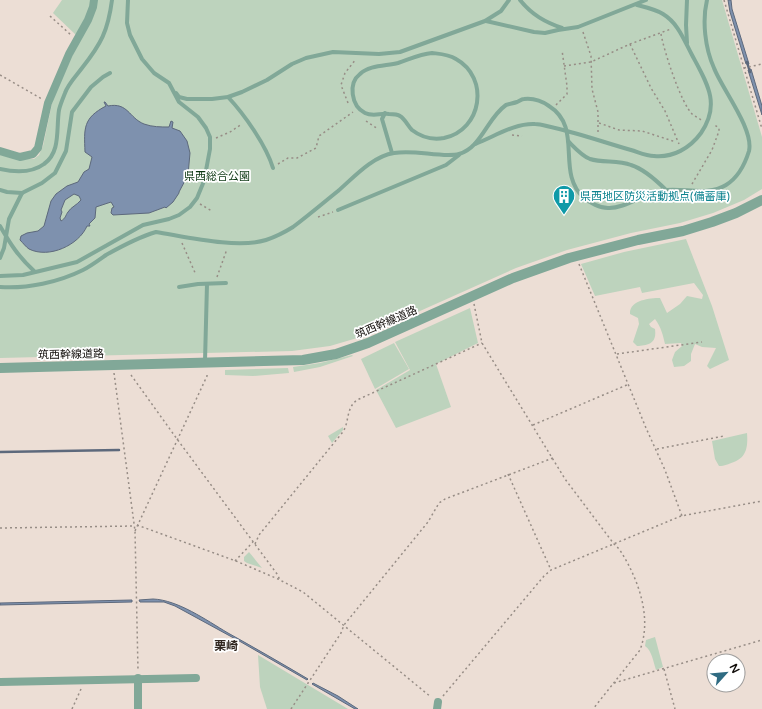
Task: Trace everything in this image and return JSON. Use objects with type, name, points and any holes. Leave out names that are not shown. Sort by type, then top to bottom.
[{"type":"street","points":[[0,151],[20,157],[33,154],[38,148],[48,103],[69,54],[93,7],[94,0]]},
{"type":"street","name":"筑西幹線道路","points":[[0,368],[303,360],[348,350],[376,340],[513,278],[576,256],[638,240],[683,231],[736,213],[762,200]]},
{"type":"street","points":[[138,678],[138,709]]},
{"type":"street","points":[[0,682],[83,679],[196,678]]},
{"type":"lane","points":[[0,169],[12,172],[33,170],[44,165],[52,157],[57,142],[59,110],[65,92],[94,52],[106,32],[110,18],[112,0]]},
{"type":"lane","points":[[0,276],[23,275],[34,271],[56,268],[85,258],[143,225],[169,219],[178,215],[190,207],[195,201],[204,181],[210,149],[210,141],[206,128],[198,117],[179,102],[169,83],[154,73],[142,59],[130,35],[127,23],[128,0]]},
{"type":"lane","points":[[172,89],[179,97],[187,99],[212,99],[228,97],[242,92],[266,80],[292,64],[306,58],[333,52],[379,54],[400,52],[485,21],[501,11],[509,0]]},
{"type":"lane","points":[[520,0],[531,13],[545,22],[564,29]]},
{"type":"lane","points":[[485,21],[545,34],[580,26],[646,0]]},
{"type":"lane","points":[[687,0],[687,45]]},
{"type":"lane","points":[[475,144],[493,117],[506,105],[524,99],[542,101],[564,120],[567,131],[569,170],[572,182],[578,192],[598,206],[610,208],[615,207],[655,192],[666,190],[688,191],[716,189],[726,185],[737,176],[745,163],[749,148],[748,133],[714,68],[708,48],[705,25],[706,0]]},
{"type":"lane","points":[[338,210],[446,165],[475,144],[513,127],[525,125],[535,124],[567,131],[597,141],[654,156],[677,154],[697,139],[707,122],[710,112],[711,97],[705,79],[676,26],[662,14],[637,4]]},
{"type":"lane","points":[[422,54],[446,54],[464,65],[471,74],[475,83],[477,94],[475,113],[461,130],[453,135],[435,139],[425,137],[413,130],[400,115],[385,114],[377,115],[365,113],[355,104],[352,88],[359,74],[365,70],[397,63],[422,54]]},
{"type":"lane","points":[[0,190],[22,193],[42,183],[55,173],[66,151],[72,112],[91,87],[103,77],[110,74]]},
{"type":"lane","points":[[228,97],[242,111],[270,159],[273,168]]},
{"type":"lane","points":[[385,114],[382,119],[392,153]]},
{"type":"lane","points":[[568,141],[579,152],[590,159],[632,165],[649,175],[666,190]]},
{"type":"lane","points":[[0,287],[28,286],[56,280],[84,270],[108,254],[144,235],[156,232],[229,243],[266,240],[285,232],[312,212],[374,161],[392,153],[409,152],[459,155]]},
{"type":"lane","points":[[0,258],[4,248],[5,235],[9,219],[22,193]]},
{"type":"lane","points":[[0,226],[11,246],[22,260],[34,271]]},
{"type":"lane","points":[[179,286],[226,283]]},
{"type":"lane","points":[[206,362],[207,284]]},
{"type":"path","points":[[724,0],[762,129]]},
{"type":"path","points":[[50,16],[77,39]]},
{"type":"path","points":[[580,26],[591,56],[592,89],[598,112],[599,123],[597,141]]},
{"type":"path","points":[[564,66],[591,62],[630,44],[661,34],[676,26]]},
{"type":"path","points":[[661,34],[676,85],[686,104],[694,116],[716,125],[719,128],[712,150],[688,191]]},
{"type":"path","points":[[630,44],[651,88],[666,111],[677,142],[682,150]]},
{"type":"path","points":[[553,109],[567,94],[562,50]]},
{"type":"path","points":[[744,68],[762,64]]},
{"type":"path","points":[[0,75],[48,103]]},
{"type":"path","points":[[273,168],[288,158],[297,158],[316,148],[318,136],[353,112]]},
{"type":"path","points":[[210,141],[230,132],[247,120]]},
{"type":"path","points":[[599,123],[619,130],[642,131],[677,142]]},
{"type":"path","points":[[195,201],[212,211]]},
{"type":"path","points":[[317,217],[338,210]]},
{"type":"path","points":[[179,236],[196,275]]},
{"type":"path","points":[[216,278],[229,243]]},
{"type":"path","points":[[576,256],[656,449],[682,516]]},
{"type":"path","points":[[474,303],[482,343],[565,479],[614,544],[619,548],[635,578],[642,599],[645,630],[640,650],[593,709]]},
{"type":"path","points":[[616,354],[702,342]]},
{"type":"path","points":[[235,561],[254,543],[259,534],[346,429],[349,408],[352,404],[357,400],[482,343]]},
{"type":"path","points":[[135,531],[207,375],[206,362]]},
{"type":"path","points":[[114,372],[135,531],[138,678]]},
{"type":"path","points":[[131,372],[132,377],[278,574],[280,580]]},
{"type":"path","points":[[533,425],[629,384]]},
{"type":"path","points":[[656,449],[724,436]]},
{"type":"path","points":[[291,709],[341,633],[344,625],[428,522],[439,503],[445,499],[508,474],[553,458]]},
{"type":"path","points":[[508,474],[551,570]]},
{"type":"path","points":[[138,525],[235,561],[280,580],[303,592],[344,625],[438,706],[544,576],[551,570],[682,516],[762,501]]},
{"type":"path","points":[[0,528],[134,526]]},
{"type":"path","points":[[613,683],[762,640]]},
{"type":"path","points":[[664,669],[674,709]]},
{"type":"path","points":[[72,709],[82,687],[83,679]]},
{"type":"green space","points":[[62,0],[92,0],[91,7],[76,35],[53,13]]},
{"type":"green space","name":"県西総合公園","points":[[97,0],[722,0],[762,137],[762,189],[744,200],[713,213],[680,223],[631,233],[567,250],[516,268],[364,336],[330,346],[292,351],[0,358],[0,155],[20,159],[34,159],[39,155],[43,146],[53,99]]},
{"type":"green space","points":[[686,239],[712,306],[729,360],[710,369],[707,366],[716,348],[702,347],[695,344],[691,354],[691,361],[684,366],[674,367],[672,360],[675,352],[682,346],[681,343],[665,344],[663,334],[655,319],[649,324],[655,329],[655,338],[653,341],[645,345],[637,346],[633,342],[639,324],[638,318],[630,314],[631,309],[636,303],[660,298],[667,313],[680,304],[687,296],[702,299],[703,295],[694,283],[642,293],[640,287],[595,296],[581,264],[624,252]]},
{"type":"green space","points":[[470,308],[478,343],[436,364],[451,407],[396,428],[376,390],[410,370],[395,342]]},
{"type":"green space","points":[[394,343],[409,369],[375,389],[361,359]]},
{"type":"green space","points":[[353,356],[320,367],[294,372],[293,367],[320,363]]},
{"type":"green space","points":[[288,368],[289,373],[253,376],[225,375],[225,370]]},
{"type":"green space","points":[[343,427],[343,430],[332,443],[328,436]]},
{"type":"green space","points":[[747,433],[747,447],[742,457],[734,462],[719,466],[715,459],[712,441]]},
{"type":"green space","points":[[249,552],[262,568],[244,561],[244,557]]},
{"type":"green space","points":[[655,637],[663,667],[656,670],[651,653],[645,646],[646,640]]},
{"type":"green space","points":[[258,655],[348,709],[267,709],[260,687]]},
{"type":"water","points":[[728,0],[731,0],[732,9],[749,64],[746,64],[730,12]]},
{"type":"water","points":[[751,69],[762,106],[762,115],[748,70]]},
{"type":"water","points":[[104,102],[108,106],[120,106],[139,121],[150,126],[169,127],[171,121],[173,122],[172,128],[180,131],[187,141],[190,153],[188,175],[179,193],[173,202],[166,208],[165,207],[149,213],[113,215],[111,213],[112,208],[114,207],[111,202],[96,207],[95,218],[89,224],[90,226],[87,226],[83,233],[70,244],[54,251],[37,252],[29,249],[20,240],[21,236],[38,231],[44,226],[51,201],[56,194],[67,186],[78,182],[84,172],[89,169],[92,157],[85,152],[86,124],[98,110],[106,106]],"holes":[[[74,194],[79,196],[81,200],[69,210],[65,218],[61,221],[61,210],[65,200]]]},
{"type":"water","points":[[153,599],[172,603],[192,612],[308,679],[307,680],[175,606],[164,602],[140,602],[139,600]]},
{"type":"water","points":[[132,600],[132,602],[0,605],[0,603]]},
{"type":"water","points":[[313,683],[338,696],[358,709],[355,709],[312,684]]},
{"type":"waterway","points":[[747,62],[750,72]]},
{"type":"waterway","points":[[0,452],[119,450]]},
{"type":"place","name":"県西地区防災活動拠点(備蓄庫)","points":[[564,216]]},
{"type":"district","name":"栗崎","points":[[226,646]]}]
